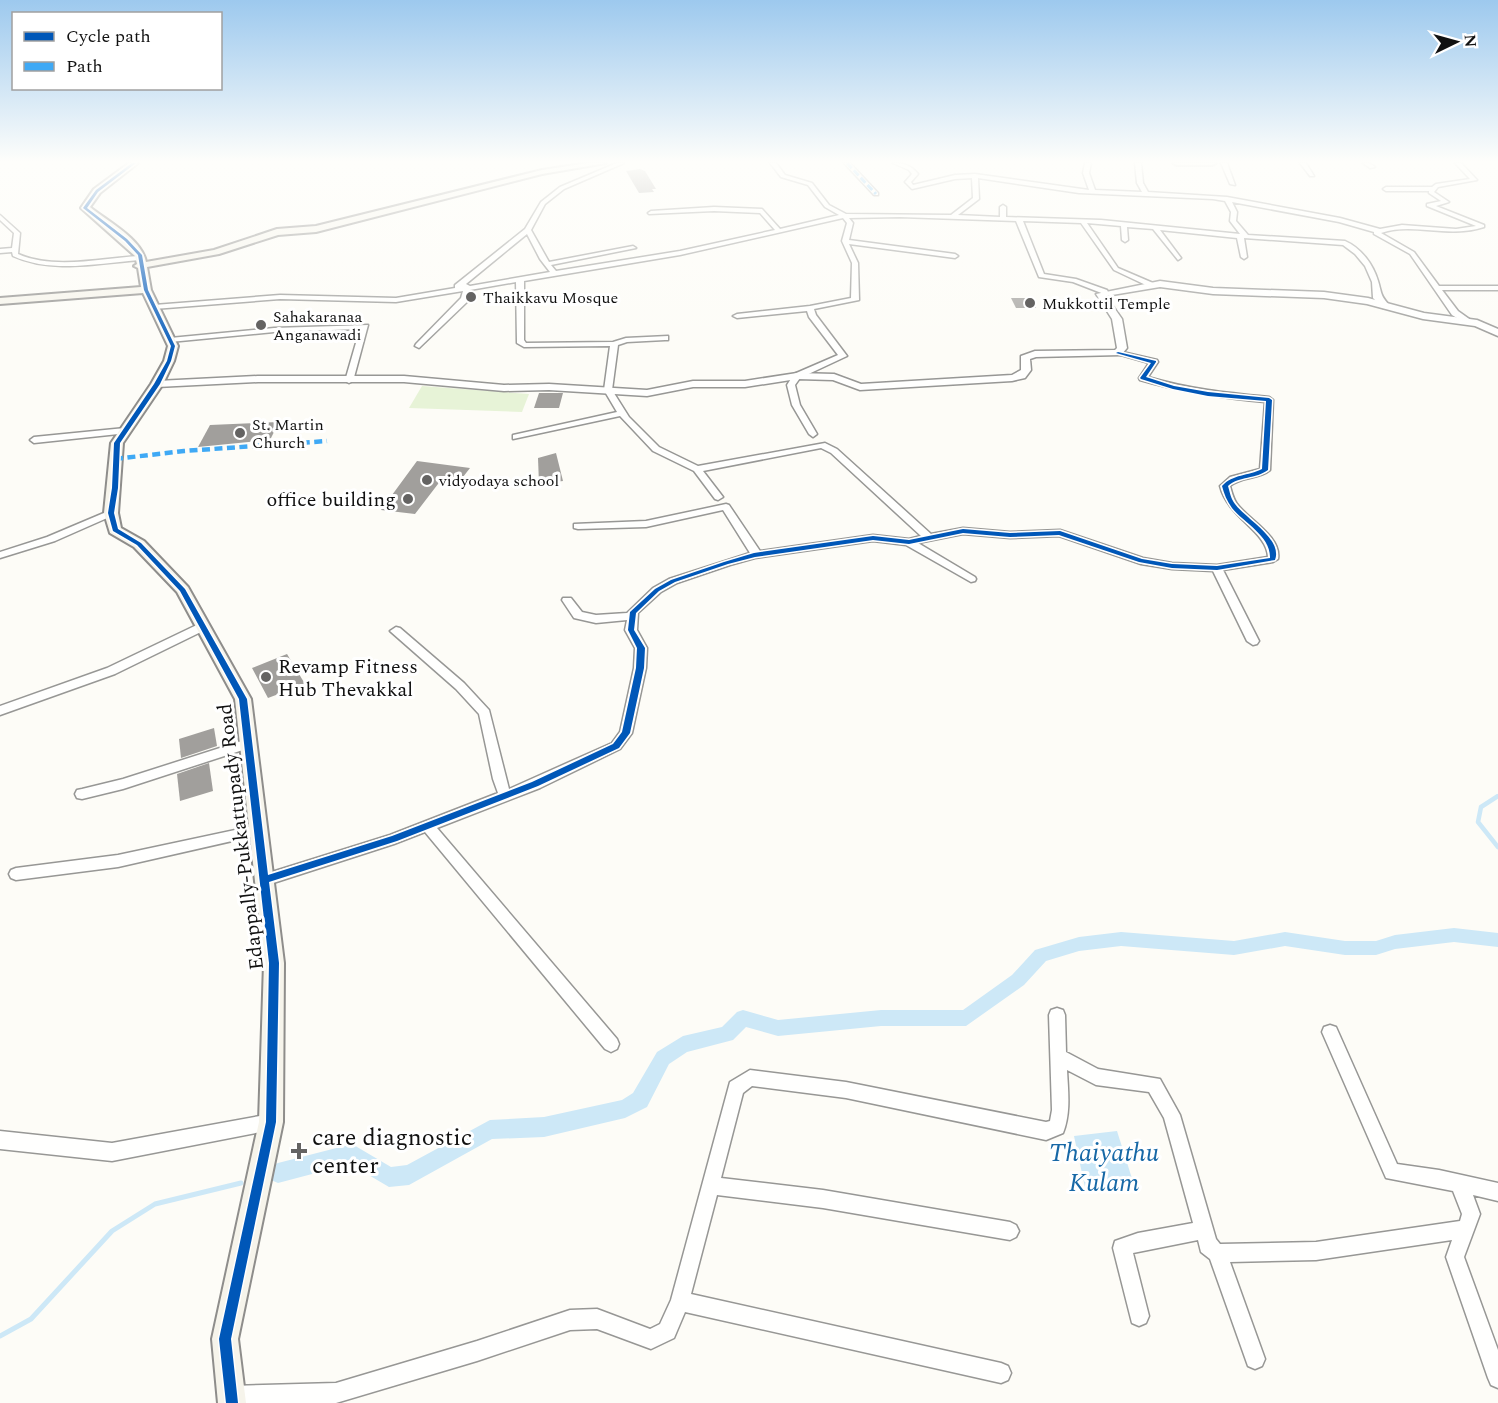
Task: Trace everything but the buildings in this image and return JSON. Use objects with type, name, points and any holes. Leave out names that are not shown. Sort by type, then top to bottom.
[{"type":"main road","points":[[111,228],[126,240],[139,262],[146,290],[172,346],[169,361],[158,384],[117,443],[115,488],[111,513]]},
{"type":"main road","points":[[139,262],[216,252],[277,232],[318,228]]},
{"type":"main road","points":[[0,301],[146,290]]},
{"type":"main road","name":"Edappally-Pukkattupady Road","points":[[111,513],[114,530],[140,544],[183,590],[243,699],[274,963],[271,1122],[225,1338],[231,1399]]},
{"type":"street","points":[[11,228],[17,233],[15,255],[24,260],[139,262]]},
{"type":"street","points":[[154,308],[237,300],[322,297],[369,302],[396,300],[467,286],[555,275],[680,253],[790,228]]},
{"type":"street","points":[[736,316],[810,308],[855,300],[855,263],[845,241],[848,228]]},
{"type":"street","points":[[1022,228],[1041,276],[1074,280],[1104,292],[1150,285],[1324,295],[1386,306],[1423,316],[1468,321]]},
{"type":"street","points":[[1088,228],[1116,269],[1150,285]]},
{"type":"street","points":[[1124,228],[1125,240]]},
{"type":"street","points":[[1155,228],[1178,258]]},
{"type":"street","points":[[1160,228],[1335,242],[1352,246],[1370,269],[1376,283],[1377,298],[1386,306]]},
{"type":"street","points":[[1238,228],[1243,236],[1244,257]]},
{"type":"street","points":[[1370,228],[1379,231],[1394,228]]},
{"type":"street","points":[[1436,228],[1464,228]]},
{"type":"street","points":[[458,288],[528,230],[555,275]]},
{"type":"street","points":[[1379,231],[1376,233],[1412,253],[1455,313],[1498,333]]},
{"type":"street","points":[[845,241],[954,256]]},
{"type":"street","points":[[548,264],[633,248]]},
{"type":"street","points":[[0,251],[17,249]]},
{"type":"street","points":[[520,279],[520,341],[524,345],[568,342],[614,344],[626,340],[665,338]]},
{"type":"street","points":[[419,346],[465,299],[467,286]]},
{"type":"street","points":[[1436,288],[1498,288]]},
{"type":"street","points":[[1104,292],[1100,294],[1120,327],[1122,348],[1118,353]]},
{"type":"street","points":[[810,308],[812,315],[843,356],[796,376],[791,386],[796,405],[813,434]]},
{"type":"street","points":[[170,340],[274,330],[365,327],[349,381]]},
{"type":"street","points":[[614,344],[608,390],[622,413],[656,449],[697,469],[718,497]]},
{"type":"street","points":[[158,384],[258,379],[349,381],[404,379],[504,388],[549,387],[647,393],[693,384],[745,384],[796,376],[834,377],[860,387],[1012,378],[1021,376],[1026,370],[1025,358],[1035,354],[1118,353],[1154,362],[1143,378],[1208,394],[1265,399],[1270,403],[1264,470],[1259,474],[1236,478],[1225,486],[1230,501],[1264,534],[1274,554],[1273,559],[1217,568],[1172,566],[1141,561],[1060,533],[1010,535],[963,531],[909,542],[873,538],[757,555],[673,581],[643,600],[631,616],[631,630],[641,648],[640,668],[626,733],[616,746],[535,784],[394,839],[264,880]]},
{"type":"street","points":[[516,437],[622,413]]},
{"type":"street","points":[[33,440],[125,431]]},
{"type":"street","points":[[697,469],[822,445],[834,450],[929,538]]},
{"type":"street","points":[[578,526],[646,524],[726,507],[757,555]]},
{"type":"street","points":[[0,555],[51,539],[111,513]]},
{"type":"street","points":[[909,542],[971,579]]},
{"type":"street","points":[[1217,568],[1253,641]]},
{"type":"street","points":[[567,600],[578,615],[596,619],[631,616]]},
{"type":"street","points":[[0,711],[111,671],[203,626]]},
{"type":"street","points":[[396,631],[460,686],[485,713],[499,779],[505,794]]},
{"type":"street","points":[[82,794],[123,784],[248,744]]},
{"type":"street","points":[[428,826],[610,1044]]},
{"type":"street","points":[[16,874],[118,861],[258,830]]},
{"type":"street","points":[[231,1399],[336,1393],[477,1351],[570,1320],[597,1319],[651,1339],[667,1331],[680,1301],[736,1088],[750,1078],[846,1090],[1046,1131],[1057,1127],[1060,1110],[1057,1015]]},
{"type":"street","points":[[1330,1032],[1392,1173],[1459,1183],[1498,1192]]},
{"type":"street","points":[[1058,1056],[1096,1077],[1154,1085],[1172,1115],[1208,1245],[1217,1253],[1256,1359]]},
{"type":"street","points":[[0,1140],[112,1152],[271,1122]]},
{"type":"street","points":[[1459,1183],[1471,1214],[1455,1257],[1498,1378]]},
{"type":"street","points":[[712,1186],[823,1199],[1010,1231]]},
{"type":"street","points":[[1139,1316],[1122,1248],[1138,1242],[1204,1230]]},
{"type":"street","points":[[1217,1253],[1316,1251],[1466,1230]]},
{"type":"street","points":[[680,1301],[1001,1373]]},
{"type":"green space","points":[[422,386],[529,394],[522,412],[409,408]]},
{"type":"water","name":"Thaiyathu Kulam","points":[[1117,1131],[1135,1188],[1086,1192],[1074,1136]]},
{"type":"waterway","points":[[1498,796],[1481,807],[1478,822],[1498,847]]},
{"type":"waterway","points":[[278,1173],[352,1154],[389,1177],[409,1175],[490,1130],[544,1127],[625,1109],[640,1100],[663,1058],[683,1045],[727,1034],[743,1018],[778,1028],[881,1018],[966,1018],[1018,980],[1041,955],[1079,944],[1121,939],[1234,948],[1285,939],[1345,948],[1376,948],[1395,942],[1454,935],[1498,940]]},
{"type":"waterway","points":[[0,1336],[31,1319],[112,1231],[155,1204],[241,1183]]},
{"type":"marked path","points":[[115,459],[159,456],[184,451],[327,441]]},
{"type":"cycle path","points":[[111,228],[140,255],[146,290],[173,346],[169,361],[157,384],[117,443],[115,488],[111,513],[115,530],[139,544],[183,590],[243,699],[274,963],[271,1122],[225,1339],[232,1403]]},
{"type":"cycle path","points":[[264,880],[394,839],[535,784],[616,746],[626,733],[640,668],[641,648],[631,630],[633,612],[657,590],[673,581],[726,563],[754,555],[873,538],[909,542],[963,531],[1010,535],[1060,533],[1141,561],[1172,566],[1217,568],[1273,559],[1274,554],[1270,544],[1264,535],[1233,505],[1225,486],[1233,479],[1265,470],[1269,400],[1208,394],[1143,378],[1154,362],[1118,353]]},
{"type":"place","name":"Thaikkavu Mosque","points":[[471,297]]},
{"type":"place","name":"Mukkottil Temple","points":[[1030,303]]},
{"type":"place","name":"Sahakaranaa Anganawadi","points":[[261,325]]},
{"type":"place","name":"St. Martin Church","points":[[240,433]]},
{"type":"place","name":"vidyodaya school","points":[[427,480]]},
{"type":"place","name":"office building","points":[[408,499]]},
{"type":"place","name":"Revamp Fitness Hub Thevakkal","points":[[266,677]]},
{"type":"place","name":"care diagnostic center","points":[[299,1151]]}]
